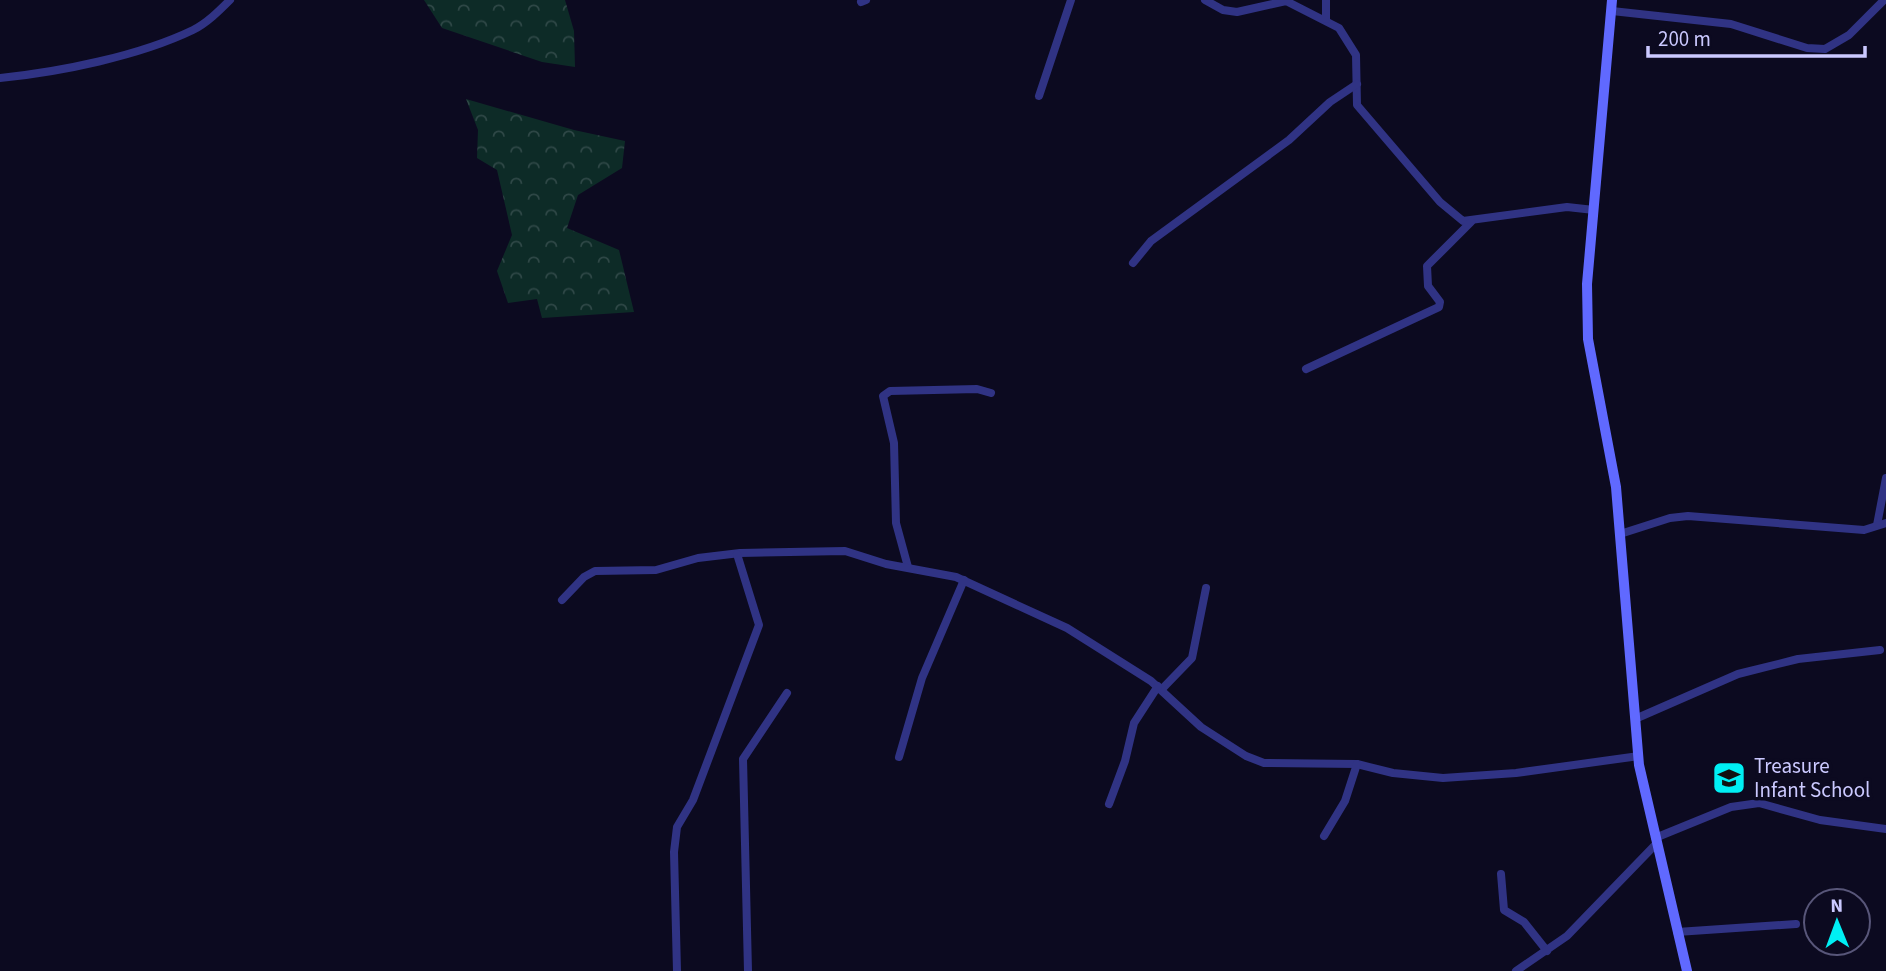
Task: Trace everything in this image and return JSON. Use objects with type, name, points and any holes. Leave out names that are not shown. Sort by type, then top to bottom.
[{"type":"street","points":[[0,78],[86,63],[146,48],[193,30],[230,0]]},
{"type":"street","points":[[1039,96],[1071,0]]},
{"type":"street","points":[[1205,0],[1223,10],[1237,12],[1286,1],[1326,19],[1339,28],[1352,44],[1358,69],[1357,105],[1440,202],[1458,218],[1471,222],[1567,206],[1594,210]]},
{"type":"street","points":[[1326,0],[1326,19]]},
{"type":"street","points":[[1687,971],[1639,756],[1613,468],[1588,339],[1587,284],[1612,6],[1731,24],[1807,48],[1825,49],[1849,35],[1884,0]]},
{"type":"street","points":[[1133,263],[1151,241],[1289,140],[1330,102],[1357,83]]},
{"type":"street","points":[[1306,369],[1439,307],[1440,302],[1428,286],[1427,266],[1471,222]]},
{"type":"street","points":[[908,567],[896,523],[894,443],[883,396],[890,391],[976,389],[991,393]]},
{"type":"street","points":[[1620,534],[1670,518],[1688,516],[1864,530],[1882,524],[1886,478]]},
{"type":"street","points":[[562,600],[584,576],[595,571],[656,570],[698,558],[833,549],[964,580],[1067,628],[1160,688],[1201,727],[1254,760],[1290,766],[1357,764],[1393,773],[1443,778],[1516,773],[1639,756]]},
{"type":"street","points":[[677,971],[674,852],[677,827],[693,800],[759,625],[737,554]]},
{"type":"street","points":[[899,757],[922,678],[964,580]]},
{"type":"street","points":[[1109,804],[1125,761],[1134,723],[1160,688],[1192,658],[1206,588]]},
{"type":"street","points":[[1635,719],[1738,674],[1798,659],[1880,650]]},
{"type":"street","points":[[748,971],[743,759],[787,693]]},
{"type":"street","points":[[1324,836],[1345,801],[1357,764]]},
{"type":"street","points":[[1516,971],[1567,936],[1656,841],[1731,807],[1754,803],[1820,820],[1886,829]]},
{"type":"street","points":[[1501,874],[1504,910],[1524,922],[1548,951]]},
{"type":"street","points":[[1677,932],[1796,925]]},
{"type":"green space","points":[[424,0],[565,0],[574,31],[575,67],[542,62],[442,28]]},
{"type":"green space","points":[[466,99],[574,130],[625,141],[622,168],[578,195],[567,228],[619,250],[634,312],[542,318],[537,299],[508,303],[497,271],[512,235],[497,170],[477,158],[478,130]]},
{"type":"place","name":"Treasure Infant School","points":[[1729,778]]}]
